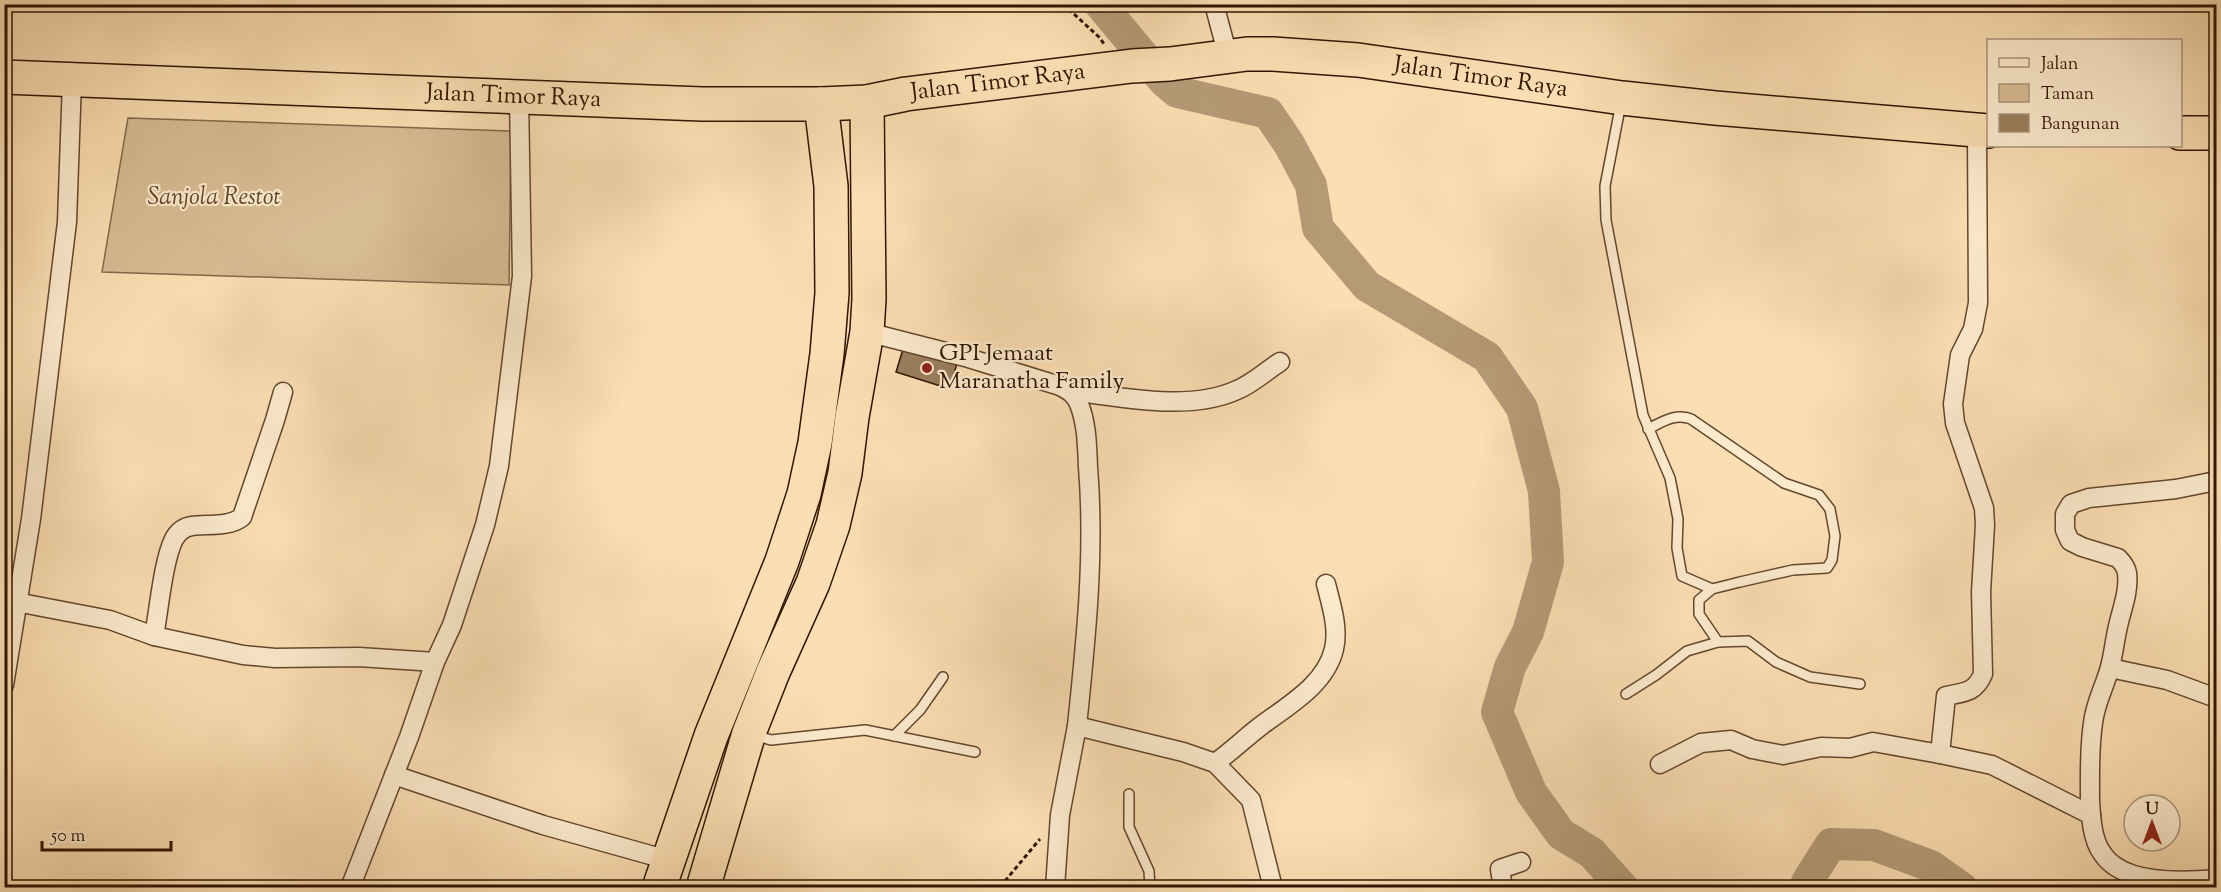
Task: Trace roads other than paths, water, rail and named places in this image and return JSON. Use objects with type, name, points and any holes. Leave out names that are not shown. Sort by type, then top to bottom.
[{"type":"highway","name":"Jalan Timor Raya","points":[[4,77],[702,104],[821,104],[867,102],[906,94],[1126,67],[1228,56],[1273,54],[1347,58],[1622,98],[1799,116],[1983,131]]},
{"type":"highway","points":[[703,888],[749,733],[816,574],[833,525],[845,473],[853,407],[867,332],[869,262],[867,102]]},
{"type":"highway","points":[[664,874],[711,736],[783,561],[804,494],[820,415],[828,354],[832,293],[831,186],[821,104]]},
{"type":"highway","points":[[2182,133],[2217,133]]},
{"type":"highway","points":[[783,561],[816,574]]},
{"type":"street","points":[[1214,4],[1228,56]]},
{"type":"street","points":[[4,685],[31,519],[67,222],[72,80]]},
{"type":"street","points":[[350,888],[435,662],[452,625],[485,525],[499,466],[522,276],[519,97]]},
{"type":"street","points":[[1940,754],[1946,696],[1974,689],[1979,685],[1983,674],[1981,592],[1984,508],[1954,423],[1953,404],[1960,355],[1973,329],[1978,303],[1983,131]]},
{"type":"street","points":[[867,332],[964,357],[1071,391],[1162,401],[1205,400],[1238,390],[1280,362]]},
{"type":"street","points":[[1055,888],[1060,815],[1077,726],[1088,603],[1092,506],[1085,425],[1078,402],[1071,391]]},
{"type":"street","points":[[154,636],[168,559],[174,539],[180,531],[187,527],[236,522],[242,517],[283,392]]},
{"type":"street","points":[[2217,481],[2176,489],[2089,498],[2072,504],[2065,514],[2065,530],[2070,541],[2118,558],[2127,572],[2125,600],[2110,668],[2099,694],[2093,723],[2091,815],[2093,830],[2101,853],[2112,865],[2123,872],[2150,878],[2217,879]]},
{"type":"street","points":[[1215,763],[1304,694],[1329,663],[1334,647],[1335,627],[1326,584]]},
{"type":"street","points":[[16,602],[110,620],[154,636],[254,656],[359,657],[435,662]]},
{"type":"street","points":[[2110,668],[2167,680],[2217,698]]},
{"type":"street","points":[[1077,726],[1215,763],[1251,800],[1273,888]]},
{"type":"street","points":[[1660,764],[1701,743],[1731,740],[1752,749],[1783,755],[1821,747],[1850,748],[1873,742],[1992,765],[2091,815]]},
{"type":"street","points":[[394,775],[543,825],[664,874]]},
{"type":"street","points":[[1503,888],[1500,869],[1521,862]]},
{"type":"lane","points":[[1622,98],[1605,186],[1606,220],[1642,415],[1670,478],[1678,519],[1677,548],[1682,576],[1712,589]]},
{"type":"lane","points":[[1648,429],[1670,418],[1683,416],[1691,419],[1784,483],[1819,495],[1830,509],[1835,536],[1832,560],[1827,568],[1793,570],[1712,589],[1699,600],[1699,614],[1718,642]]},
{"type":"lane","points":[[1626,694],[1687,651],[1718,642],[1748,641],[1776,662],[1810,677],[1860,684]]},
{"type":"lane","points":[[894,736],[920,710],[943,677]]},
{"type":"lane","points":[[749,733],[771,740],[865,730],[975,752]]},
{"type":"lane","points":[[1129,794],[1129,827],[1149,871],[1150,888]]},
{"type":"waterway","points":[[1100,4],[1165,82],[1177,92],[1268,113],[1289,144],[1311,185],[1318,228],[1367,286],[1487,357],[1522,408],[1544,491],[1548,562],[1528,632],[1510,667],[1497,712],[1531,792],[1561,834],[1592,853],[1623,888]]},
{"type":"waterway","points":[[1807,888],[1807,882],[1831,844],[1874,845],[1931,866],[1962,888]]},
{"type":"place","name":"GPI Jemaat Maranatha Family","points":[[927,368]]},
{"type":"park label","name":"Sanjola Restot","points":[[214,198]]}]
